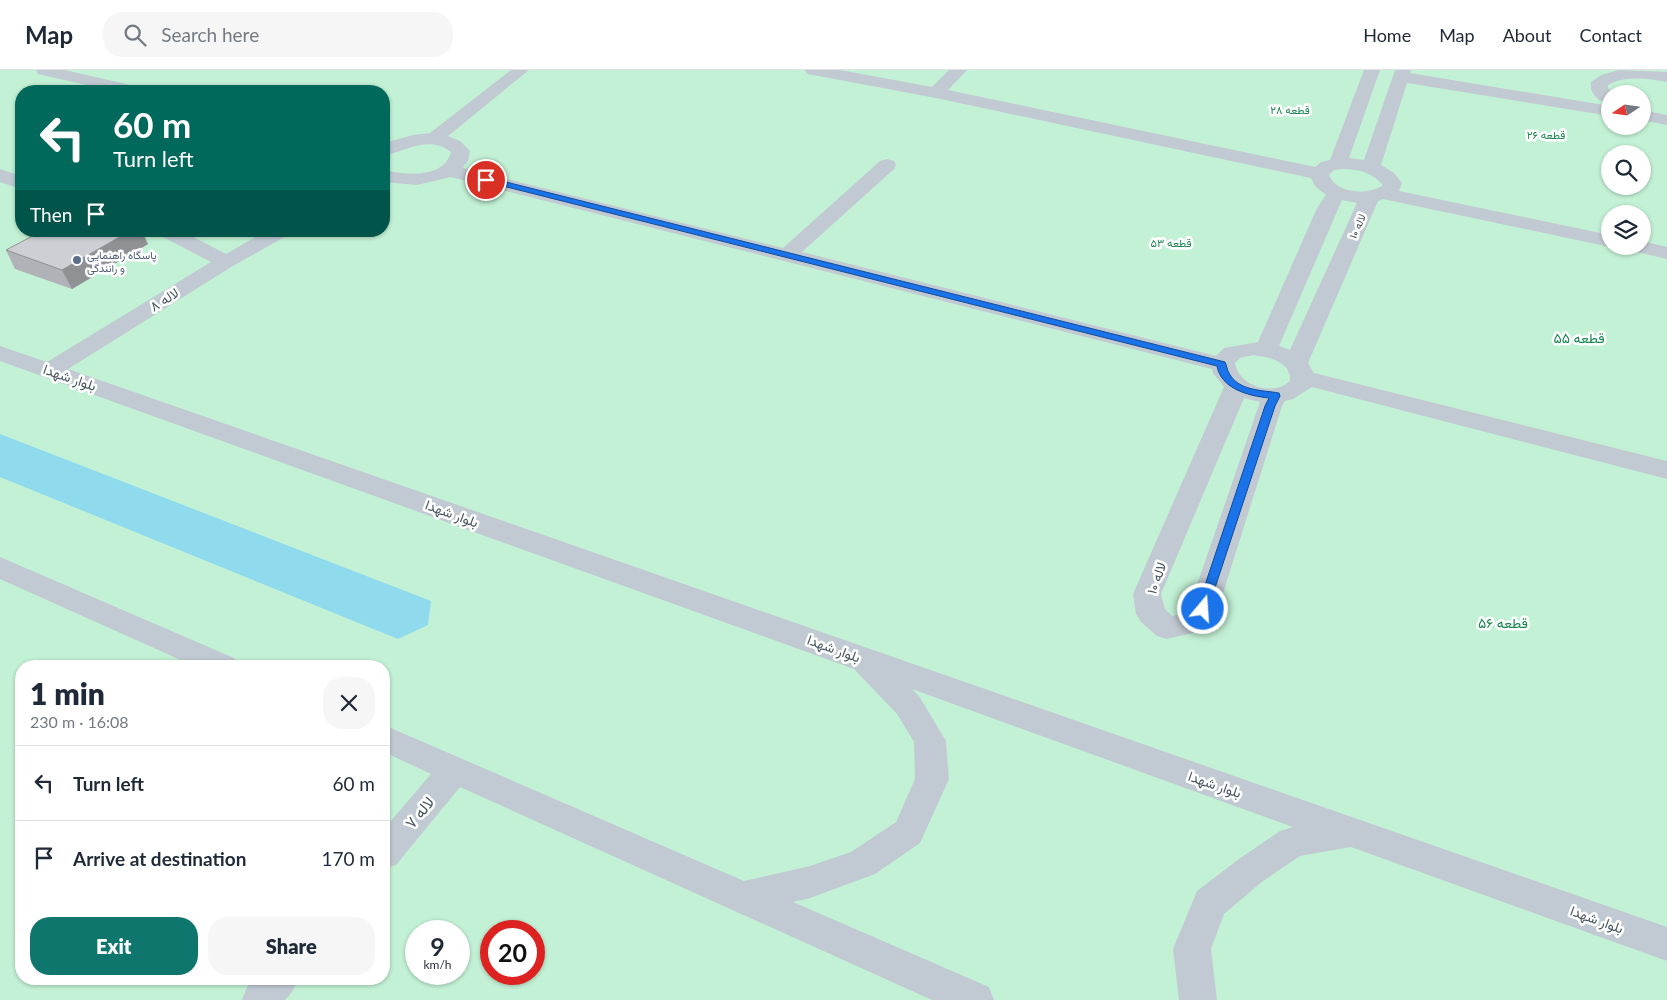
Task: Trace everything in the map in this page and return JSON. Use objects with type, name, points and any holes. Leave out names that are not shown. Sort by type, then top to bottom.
[{"type":"street","points":[[44,70],[108,85]]},
{"type":"street","points":[[434,139],[521,70]]},
{"type":"street","points":[[813,70],[936,93],[1319,174]]},
{"type":"street","points":[[936,93],[959,70]]},
{"type":"street","points":[[1338,164],[1372,70]]},
{"type":"street","points":[[1601,91],[1599,88],[1600,82],[1607,77],[1633,72],[1667,77]]},
{"type":"street","points":[[1371,168],[1403,74],[1601,108]]},
{"type":"street","points":[[390,148],[406,141],[434,139],[455,145],[460,151],[461,157],[457,164],[448,170],[421,179],[406,180],[390,177]]},
{"type":"street","points":[[788,256],[887,164]]},
{"type":"street","points":[[1319,174],[1322,169],[1338,164],[1371,168],[1381,172],[1382,192]]},
{"type":"street","points":[[448,170],[1222,364]]},
{"type":"street","points":[[1319,174],[1323,184],[1336,192],[1382,192],[1601,226]]},
{"type":"street","points":[[0,176],[15,181]]},
{"type":"street","points":[[1266,349],[1326,208],[1336,192]]},
{"type":"street","points":[[1382,192],[1601,239]]},
{"type":"street","name":"لاله ۱۰","points":[[1300,370],[1382,192]]},
{"type":"street","points":[[1651,235],[1667,238]]},
{"type":"street","points":[[178,237],[226,262]]},
{"type":"street","name":"لاله ۸","points":[[50,370],[226,262],[270,237]]},
{"type":"street","points":[[1651,250],[1667,253]]},
{"type":"street","points":[[1300,370],[1302,384],[1296,390],[1275,396],[1255,394],[1237,386],[1228,380],[1223,372],[1222,364],[1225,358],[1236,351],[1253,348],[1266,349],[1288,357],[1300,370],[1667,470]]},
{"type":"street","name":"بلوار شهدا","points":[[0,353],[1667,944]]},
{"type":"street","name":"لاله ۱۰","points":[[1237,386],[1147,594],[1151,614],[1167,628],[1191,623],[1203,609],[1270,406],[1275,396]]},
{"type":"street","points":[[0,567],[209,660]]},
{"type":"street","points":[[744,898],[810,882],[863,863],[908,832],[932,779],[930,741],[908,705],[861,658]]},
{"type":"street","points":[[390,741],[975,1000]]},
{"type":"street","name":"لاله ۷","points":[[390,847],[455,769]]},
{"type":"street","points":[[1198,1000],[1192,949],[1210,903],[1250,870],[1292,842],[1353,833]]},
{"type":"street","points":[[261,1000],[274,985]]},
{"type":"green space","points":[[0,70],[1667,70],[1667,1000],[0,1000]]},
{"type":"water","points":[[0,434],[431,601],[428,625],[398,639],[0,477]]},
{"type":"building","points":[[31,237],[120,237],[62,270],[6,250]]},
{"type":"place","name":"پاسگاه راهنمایی و رانندگی","points":[[77,260]]},
{"type":"route","points":[[486,180],[1222,364],[1223,372],[1228,380],[1237,386],[1255,394],[1275,396],[1270,406],[1203,609]]},
{"type":"park label","name":"قطعه ۲۸","points":[[1290,109]]},
{"type":"park label","name":"قطعه ۲۶","points":[[1546,134]]},
{"type":"park label","name":"قطعه ۵۳","points":[[1171,242]]},
{"type":"park label","name":"قطعه ۵۵","points":[[1579,337]]},
{"type":"park label","name":"قطعه ۵۶","points":[[1503,622]]}]
